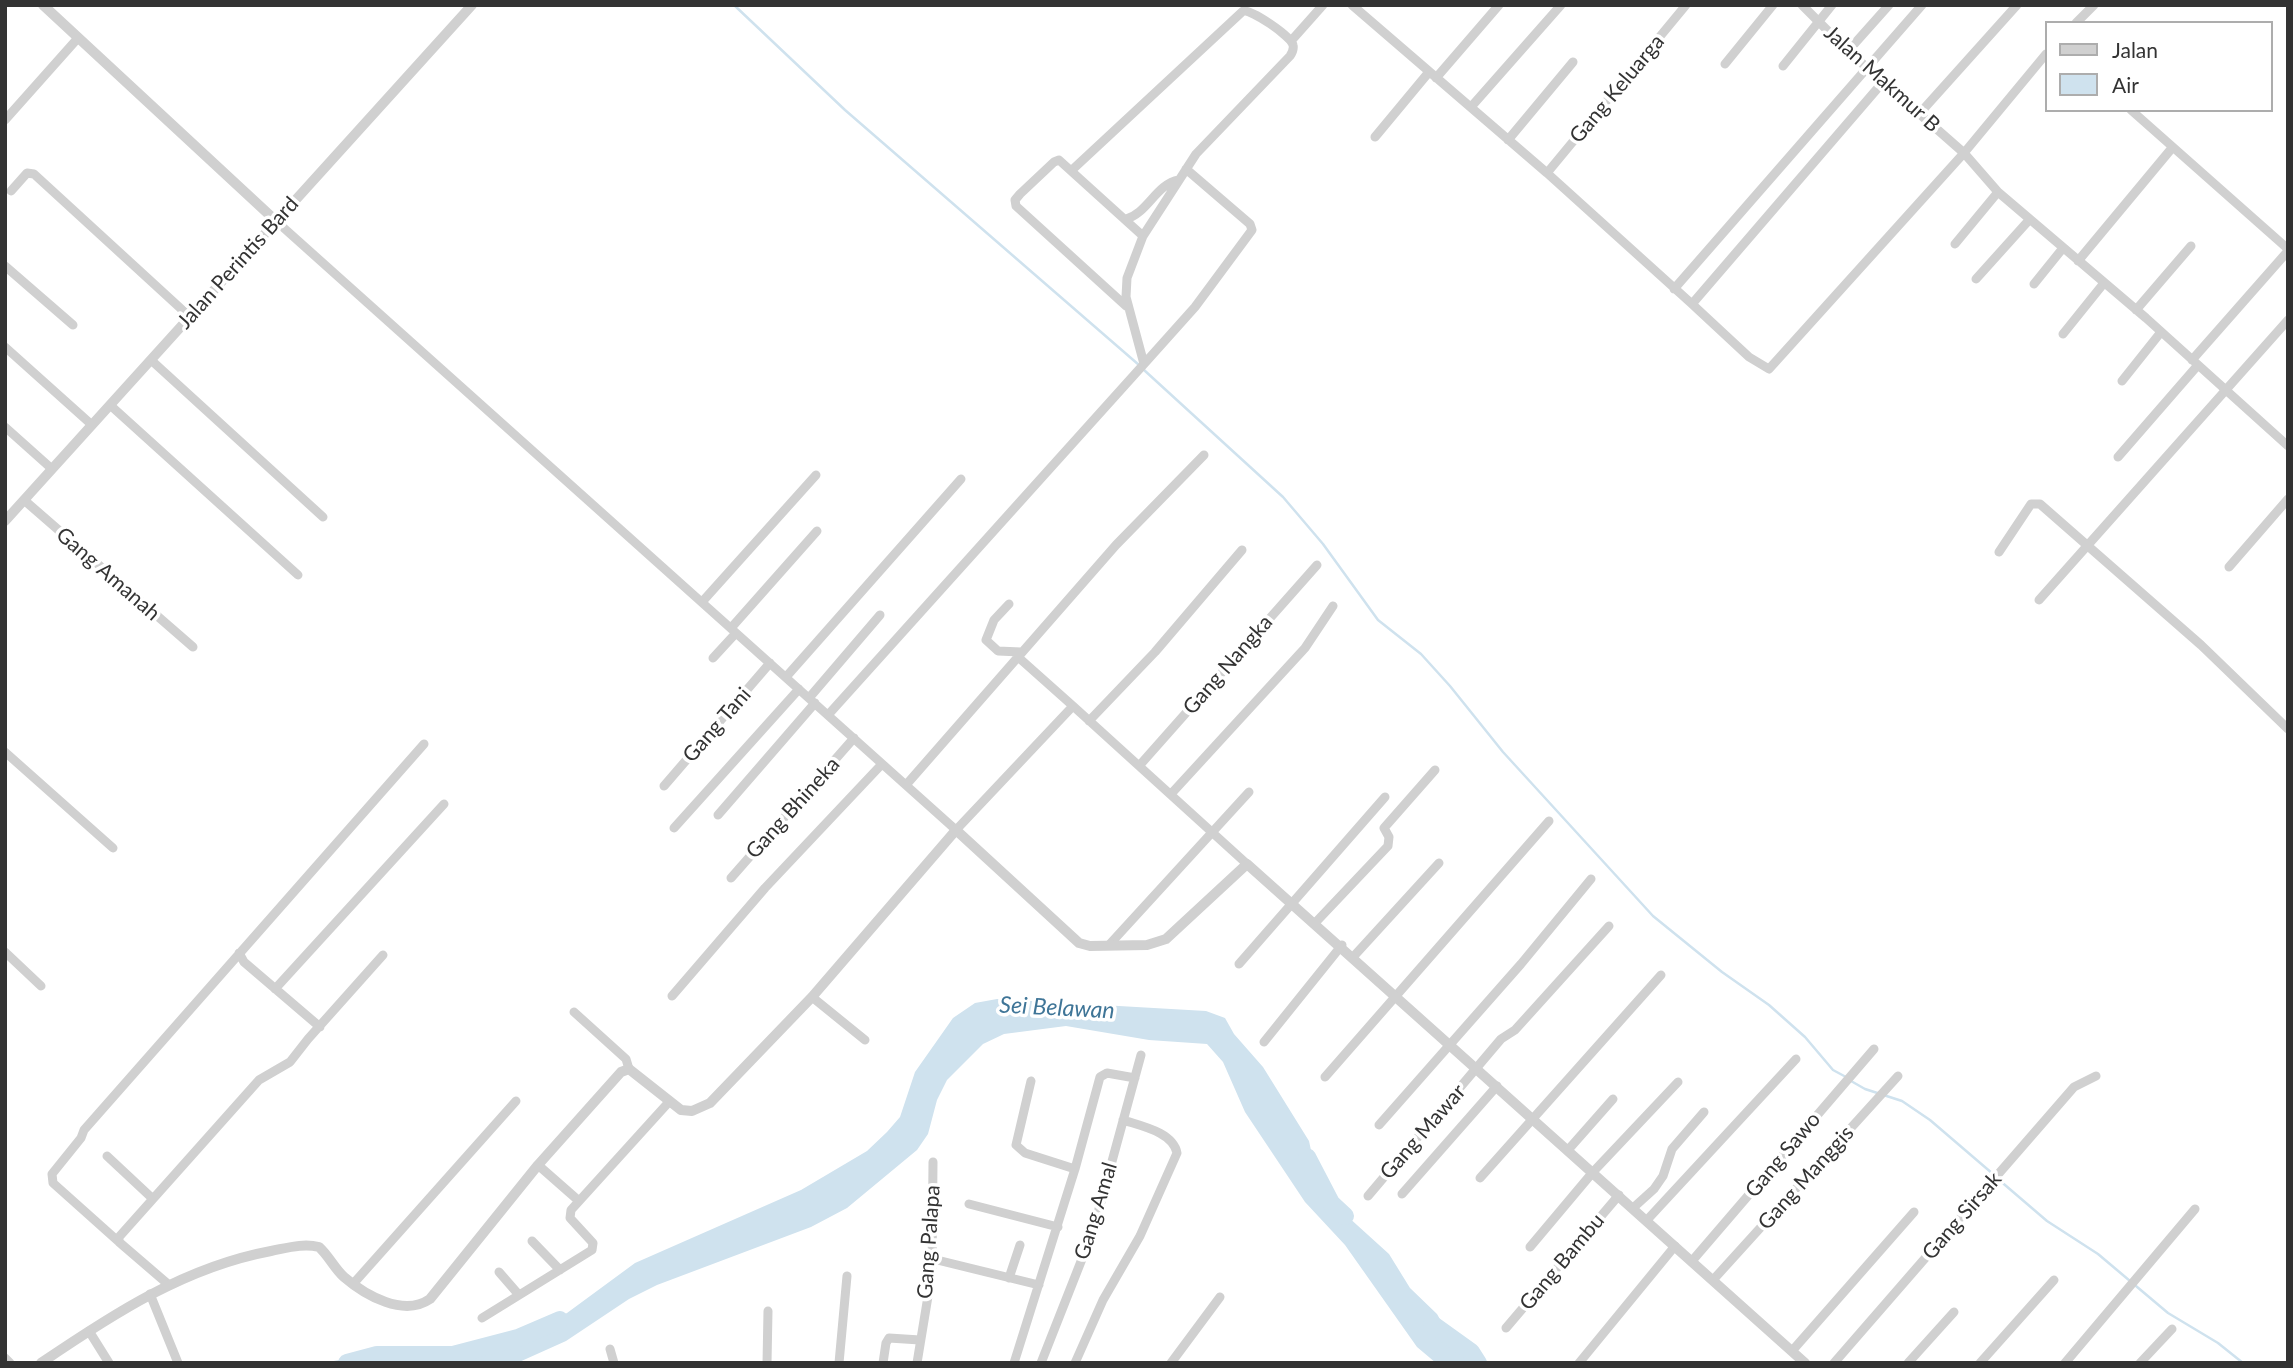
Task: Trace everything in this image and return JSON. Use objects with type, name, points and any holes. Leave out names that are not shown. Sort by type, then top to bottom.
[{"type":"street","points":[[43,5],[276,221],[855,738],[1079,943],[1147,945],[1166,939],[1247,864]]},
{"type":"street","name":"Jalan Perintis Bard","points":[[7,516],[472,5]]},
{"type":"street","points":[[1142,365],[1126,306],[1127,278],[1143,236],[1186,169],[1209,140],[1290,56],[1291,41],[1323,5]]},
{"type":"street","points":[[1352,5],[1547,173],[1749,357],[1769,369],[1964,153],[2044,56]]},
{"type":"street","points":[[1375,137],[1499,5]]},
{"type":"street","points":[[1471,107],[1561,5]]},
{"type":"street","name":"Gang Keluarga","points":[[1547,173],[1686,5]]},
{"type":"street","points":[[1725,64],[1773,5]]},
{"type":"street","name":"Jalan Makmur B","points":[[1802,5],[1848,51],[1964,153],[1998,192],[2136,310],[2288,446]]},
{"type":"street","points":[[1783,66],[1832,5]]},
{"type":"street","points":[[1848,51],[1888,5]]},
{"type":"street","points":[[1674,289],[1922,5]]},
{"type":"street","points":[[1920,113],[2017,5]]},
{"type":"street","points":[[2078,21],[2094,5]]},
{"type":"street","points":[[1072,170],[1243,11],[1252,10],[1291,41]]},
{"type":"street","points":[[5,120],[78,38]]},
{"type":"street","points":[[1508,140],[1573,61]]},
{"type":"street","points":[[1692,304],[1883,82]]},
{"type":"street","points":[[2118,457],[2288,250],[2133,112]]},
{"type":"street","points":[[2077,261],[2172,148]]},
{"type":"street","points":[[1126,306],[1016,206],[1015,200],[1059,160],[1143,236]]},
{"type":"street","points":[[828,715],[1195,307],[1252,230],[1250,224],[1186,169]]},
{"type":"street","points":[[11,191],[27,173],[34,174],[190,317]]},
{"type":"street","points":[[1126,219],[1135,216],[1168,184],[1178,180]]},
{"type":"street","points":[[1955,244],[1998,192]]},
{"type":"street","points":[[1976,279],[2030,219]]},
{"type":"street","points":[[2136,310],[2191,246]]},
{"type":"street","points":[[2034,284],[2063,248]]},
{"type":"street","points":[[5,266],[73,325]]},
{"type":"street","points":[[2063,334],[2104,283]]},
{"type":"street","points":[[2039,600],[2288,320]]},
{"type":"street","points":[[2122,382],[2161,332]]},
{"type":"street","points":[[5,347],[92,425]]},
{"type":"street","points":[[151,360],[323,517]]},
{"type":"street","points":[[110,405],[298,575]]},
{"type":"street","points":[[5,427],[52,469]]},
{"type":"street","points":[[906,785],[1116,545],[1204,455]]},
{"type":"street","points":[[702,602],[816,475]]},
{"type":"street","points":[[786,677],[961,480]]},
{"type":"street","points":[[2229,567],[2288,499]]},
{"type":"street","name":"Gang Amanah","points":[[24,500],[193,647]]},
{"type":"street","points":[[1999,552],[2035,502],[2229,671],[2288,729]]},
{"type":"street","points":[[713,658],[733,630],[817,531]]},
{"type":"street","points":[[1089,721],[1155,652],[1242,550]]},
{"type":"street","name":"Gang Nangka","points":[[1139,766],[1317,565]]},
{"type":"street","points":[[1009,604],[994,620],[986,640],[998,651],[1020,654],[1089,721],[1247,864],[1293,901],[1805,1363]]},
{"type":"street","points":[[1171,794],[1287,668],[1333,606]]},
{"type":"street","points":[[718,815],[880,615]]},
{"type":"street","name":"Gang Tani","points":[[664,786],[771,663]]},
{"type":"street","points":[[674,828],[799,689]]},
{"type":"street","points":[[574,1012],[626,1059],[629,1069],[637,1073],[668,1103],[681,1110],[692,1111],[710,1103],[812,997],[956,830],[1073,706]]},
{"type":"street","name":"Gang Bhineka","points":[[731,878],[855,738]]},
{"type":"street","points":[[169,1285],[53,1183],[52,1174],[81,1138],[83,1130],[424,744]]},
{"type":"street","points":[[5,752],[113,848]]},
{"type":"street","points":[[672,996],[765,888],[882,764]]},
{"type":"street","points":[[1316,922],[1388,846],[1389,836],[1384,828],[1435,770]]},
{"type":"street","points":[[1109,945],[1249,792]]},
{"type":"street","points":[[1239,964],[1385,797]]},
{"type":"street","points":[[275,989],[444,804]]},
{"type":"street","points":[[1325,1077],[1549,821]]},
{"type":"street","points":[[1354,956],[1439,863]]},
{"type":"street","points":[[1379,1125],[1591,879]]},
{"type":"street","name":"Gang Mawar","points":[[1368,1196],[1477,1067],[1609,926]]},
{"type":"street","points":[[1264,1042],[1342,945]]},
{"type":"street","points":[[5,952],[41,986]]},
{"type":"street","points":[[239,953],[244,962],[320,1027]]},
{"type":"street","points":[[119,1242],[119,1237],[259,1080],[290,1062],[383,954]]},
{"type":"street","points":[[1480,1178],[1661,975]]},
{"type":"street","points":[[812,997],[865,1040]]},
{"type":"street","name":"Gang Sawo","points":[[1692,1261],[1874,1049]]},
{"type":"street","name":"Gang Amal","points":[[1041,1363],[1093,1231],[1141,1055]]},
{"type":"street","points":[[1647,1220],[1796,1059]]},
{"type":"street","points":[[41,1363],[89,1331],[169,1285],[218,1264],[311,1245],[319,1247],[353,1284],[395,1305],[420,1306],[430,1299],[538,1165],[616,1077],[629,1069]]},
{"type":"street","points":[[1014,1363],[1058,1227],[1101,1075],[1113,1073],[1135,1078]]},
{"type":"street","name":"Gang Manggis","points":[[1713,1280],[1898,1076]]},
{"type":"street","name":"Gang Sirsak","points":[[1834,1363],[2074,1087],[2096,1076]]},
{"type":"street","points":[[1031,1081],[1016,1145],[1025,1153],[1075,1169]]},
{"type":"street","points":[[1530,1247],[1593,1172],[1678,1082]]},
{"type":"street","points":[[1402,1194],[1497,1086]]},
{"type":"street","points":[[1569,1150],[1614,1099]]},
{"type":"street","points":[[353,1284],[516,1101]]},
{"type":"street","points":[[482,1318],[560,1270],[593,1246],[570,1218],[571,1210],[668,1103]]},
{"type":"street","points":[[1633,1208],[1654,1189],[1663,1176],[1672,1149],[1704,1112]]},
{"type":"street","points":[[1075,1363],[1103,1300],[1140,1236],[1177,1153],[1174,1144],[1151,1129],[1123,1120]]},
{"type":"street","points":[[107,1156],[153,1199]]},
{"type":"street","name":"Gang Palapa","points":[[917,1363],[933,1259],[933,1162]]},
{"type":"street","points":[[538,1165],[579,1201]]},
{"type":"street","name":"Gang Bambu","points":[[1506,1328],[1619,1195]]},
{"type":"street","points":[[969,1204],[1058,1227]]},
{"type":"street","points":[[2064,1363],[2195,1209]]},
{"type":"street","points":[[1792,1351],[1914,1212]]},
{"type":"street","points":[[532,1241],[560,1270]]},
{"type":"street","points":[[1009,1278],[1020,1245]]},
{"type":"street","points":[[1579,1363],[1675,1246]]},
{"type":"street","points":[[933,1259],[1039,1285]]},
{"type":"street","points":[[499,1272],[519,1295]]},
{"type":"street","points":[[839,1363],[847,1276]]},
{"type":"street","points":[[1980,1363],[2054,1280]]},
{"type":"street","points":[[150,1294],[178,1363]]},
{"type":"street","points":[[1171,1363],[1220,1297]]},
{"type":"street","points":[[767,1363],[768,1311]]},
{"type":"street","points":[[1908,1363],[1954,1312]]},
{"type":"street","points":[[2140,1363],[2172,1329]]},
{"type":"street","points":[[89,1331],[109,1363]]},
{"type":"street","points":[[883,1363],[886,1343],[890,1338],[919,1340]]},
{"type":"street","points":[[610,1349],[614,1363]]},
{"type":"street","points":[[5,1358],[10,1363]]},
{"type":"water","name":"Sei Belawan","points":[[997,999],[1206,1011],[1225,1018],[1234,1034],[1263,1067],[1309,1141],[1318,1183],[1325,1196],[1389,1254],[1410,1288],[1437,1314],[1454,1344],[1473,1363],[1436,1363],[1417,1347],[1345,1245],[1305,1202],[1245,1112],[1223,1062],[1207,1044],[1149,1040],[1066,1026],[1004,1034],[983,1044],[947,1080],[937,1100],[928,1134],[917,1150],[847,1208],[811,1227],[657,1285],[629,1299],[566,1341],[517,1363],[322,1363],[374,1354],[432,1357],[459,1355],[508,1346],[567,1313],[635,1263],[801,1190],[867,1151],[887,1132],[900,1117],[915,1072],[953,1018],[975,1003]]},
{"type":"waterway","points":[[734,5],[845,110],[1139,365]]},
{"type":"waterway","points":[[1144,370],[1283,497],[1323,544],[1378,620],[1421,654],[1503,752],[1653,916],[1722,972],[1769,1005],[1805,1037],[1833,1070],[1846,1077]]},
{"type":"waterway","points":[[1851,1081],[1865,1089],[1902,1101],[1930,1120],[1993,1174]]},
{"type":"waterway","name":"Sei Belawan","points":[[1307,1157],[1331,1203],[1345,1216]]},
{"type":"waterway","points":[[1998,1179],[2047,1221],[2098,1254],[2168,1313],[2218,1343],[2243,1363]]},
{"type":"waterway","name":"Sei Belawan","points":[[347,1363],[377,1355],[453,1355],[518,1338],[560,1320]]},
{"type":"waterway","name":"Sei Belawan","points":[[1432,1324],[1471,1352],[1478,1363]]}]
